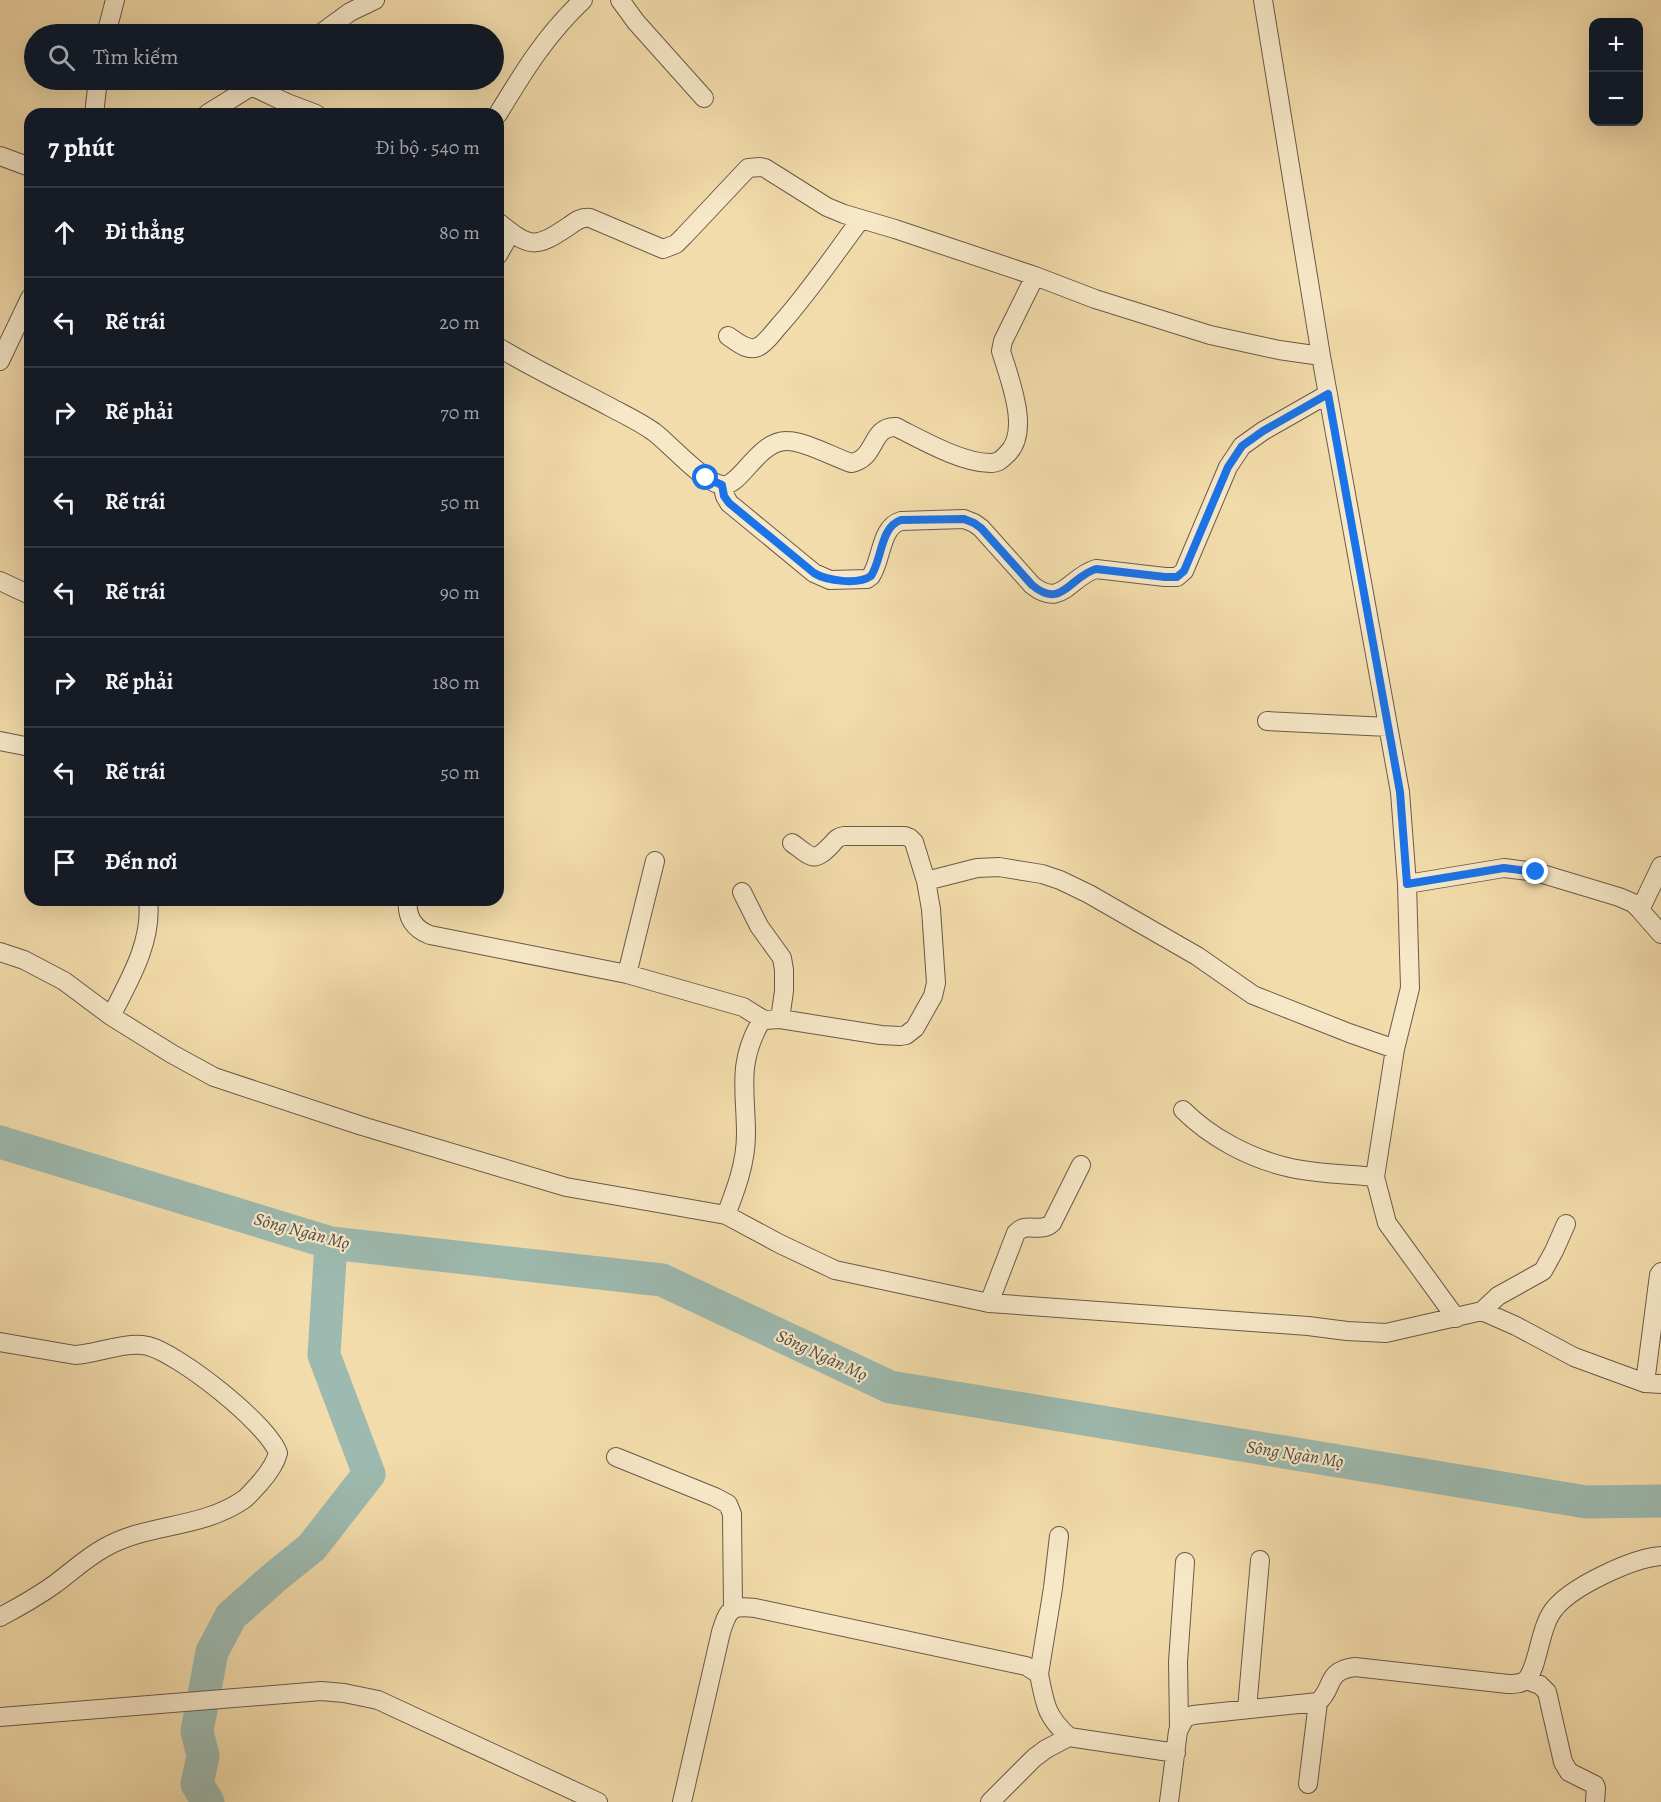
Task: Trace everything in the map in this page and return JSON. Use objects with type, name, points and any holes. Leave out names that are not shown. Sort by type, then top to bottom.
[{"type":"street","points":[[109,24],[115,0]]},
{"type":"street","points":[[334,24],[350,12],[375,0]]},
{"type":"street","points":[[502,108],[539,48],[562,20],[583,0]]},
{"type":"street","points":[[620,0],[636,22],[704,98]]},
{"type":"street","points":[[1263,0],[1321,356],[1400,792],[1407,884],[1410,988],[1395,1048],[1375,1177],[1387,1223],[1456,1318]]},
{"type":"street","points":[[95,108],[97,90]]},
{"type":"street","points":[[216,108],[244,90]]},
{"type":"street","points":[[270,90],[287,103],[300,108]]},
{"type":"street","points":[[0,156],[24,165]]},
{"type":"street","points":[[504,227],[523,240],[540,243],[584,218],[603,223],[663,249],[676,244],[748,168],[760,167],[827,207],[844,214],[1035,276],[1095,299],[1244,344],[1321,356]]},
{"type":"street","points":[[728,336],[744,347],[751,348],[758,347],[766,340],[800,303],[861,219]]},
{"type":"street","points":[[504,350],[522,362],[642,424],[706,478],[722,485],[735,479],[765,448],[773,443],[786,440],[798,442],[851,463],[860,462],[882,430],[889,427],[897,427],[943,450],[974,460],[988,463],[998,462],[1010,452],[1016,441],[1018,425],[1018,414],[1001,351],[1002,341],[1035,276]]},
{"type":"street","points":[[0,361],[24,311]]},
{"type":"street","points":[[722,485],[724,496],[729,503],[814,573],[830,580],[867,579],[871,576],[888,530],[893,523],[901,520],[964,519],[981,528],[1032,585],[1051,595],[1061,593],[1086,572],[1096,569],[1177,577],[1184,571],[1236,453],[1263,431],[1328,394]]},
{"type":"street","points":[[0,581],[24,592]]},
{"type":"street","points":[[1266,721],[1388,727]]},
{"type":"street","points":[[0,741],[24,746]]},
{"type":"street","points":[[407,906],[416,928],[430,935],[627,974],[743,1007],[772,1019],[881,1035],[906,1035],[915,1028],[933,996],[936,983],[931,909],[926,881],[914,842],[904,836],[844,836],[838,837],[820,856],[816,857],[810,856],[792,843]]},
{"type":"street","points":[[627,974],[655,861]]},
{"type":"street","points":[[1640,910],[1661,866]]},
{"type":"street","points":[[926,881],[977,868],[999,867],[1042,874],[1060,880],[1089,894],[1197,956],[1253,995],[1349,1033],[1395,1048]]},
{"type":"street","points":[[1407,884],[1504,868],[1524,870],[1633,903],[1661,934]]},
{"type":"street","points":[[726,1215],[740,1178],[745,1152],[744,1068],[756,1030],[772,1019],[784,991],[782,958],[759,926],[742,892]]},
{"type":"street","points":[[111,1016],[144,944],[149,919],[148,906]]},
{"type":"street","points":[[0,952],[24,960],[64,981],[111,1016],[214,1077],[362,1126],[566,1187],[726,1215],[835,1270],[989,1303],[1386,1333],[1482,1311],[1498,1296],[1543,1270],[1566,1224]]},
{"type":"street","points":[[1183,1110],[1208,1132],[1274,1163],[1298,1169],[1375,1177]]},
{"type":"street","points":[[989,1303],[1018,1230],[1024,1227],[1043,1229],[1049,1227],[1081,1165]]},
{"type":"street","points":[[1482,1311],[1574,1357],[1653,1383],[1661,1272]]},
{"type":"street","points":[[0,1342],[75,1355],[128,1346],[148,1346],[163,1352],[194,1371],[249,1416],[275,1446],[278,1453],[264,1478],[244,1499],[222,1512],[115,1542],[83,1562],[54,1585],[0,1617]]},
{"type":"street","points":[[616,1457],[728,1503],[732,1514],[733,1608]]},
{"type":"street","points":[[1059,1536],[1039,1674],[1049,1714],[1056,1725],[1070,1737],[1176,1753]]},
{"type":"street","points":[[1308,1784],[1317,1702],[1325,1693],[1334,1675],[1356,1667],[1508,1684],[1522,1683],[1532,1668],[1549,1618],[1554,1609],[1567,1596],[1623,1566],[1661,1556]]},
{"type":"street","points":[[1247,1709],[1260,1560]]},
{"type":"street","points":[[1169,1802],[1179,1726],[1178,1662],[1185,1562]]},
{"type":"street","points":[[682,1802],[721,1632],[728,1613],[738,1606],[1026,1665],[1039,1674]]},
{"type":"street","points":[[1526,1680],[1540,1685],[1547,1692],[1563,1762],[1569,1772],[1595,1785],[1595,1802]]},
{"type":"street","points":[[0,1717],[321,1692],[344,1693],[378,1700],[598,1802]]},
{"type":"street","points":[[1179,1726],[1185,1718],[1193,1715],[1317,1702]]},
{"type":"street","points":[[990,1802],[1034,1758],[1070,1737]]},
{"type":"waterway","name":"Sông Ngàn Mọ","points":[[0,1142],[331,1243],[662,1280],[890,1387],[1586,1502],[1661,1501]]},
{"type":"waterway","points":[[208,1802],[197,1784],[203,1756],[197,1731],[212,1652],[231,1616],[312,1547],[369,1474],[324,1355],[331,1243]]},
{"type":"route","points":[[706,478],[722,485],[724,496],[729,503],[819,577],[830,580],[867,579],[874,572],[888,530],[893,523],[901,520],[964,519],[981,528],[1032,585],[1051,595],[1061,593],[1086,572],[1096,569],[1177,577],[1184,571],[1236,453],[1263,431],[1328,394],[1400,792],[1407,884],[1504,868],[1536,872]]}]
